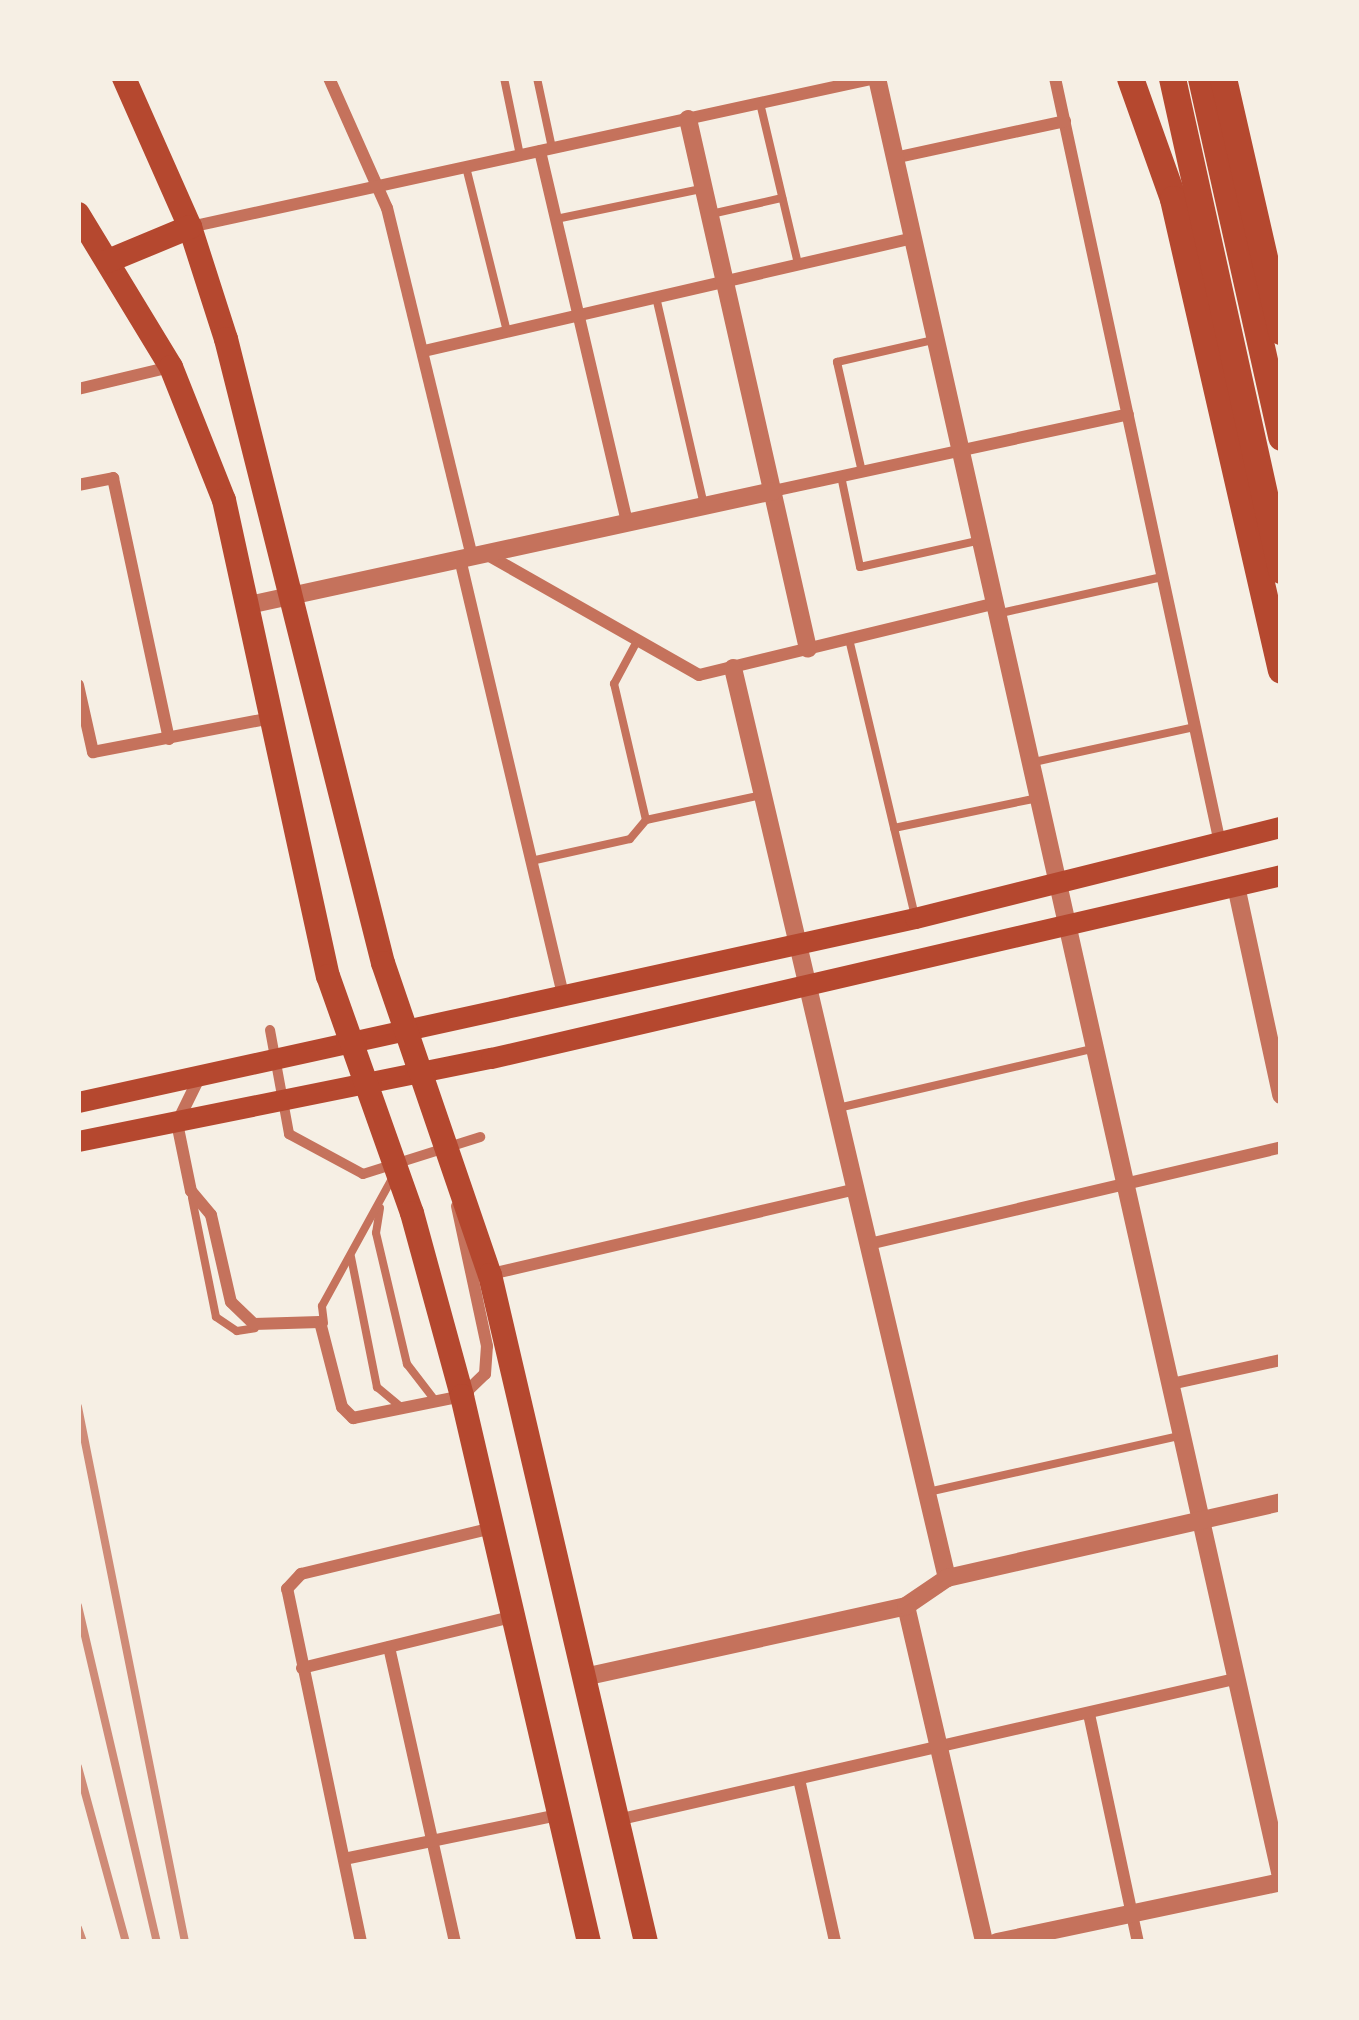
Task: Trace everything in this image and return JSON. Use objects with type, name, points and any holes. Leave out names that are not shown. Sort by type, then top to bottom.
[{"type":"highway","points":[[124,78],[190,227],[293,595],[375,929],[490,1275],[646,1942]]},
{"type":"highway","points":[[1130,78],[1173,200],[1268,564]]},
{"type":"highway","points":[[1172,78],[1268,564],[1281,670]]},
{"type":"highway","points":[[1201,78],[1281,437]]},
{"type":"highway","points":[[1223,78],[1281,331]]},
{"type":"highway","points":[[78,214],[171,368],[224,500],[328,976],[412,1213],[452,1398],[492,1528],[589,1942]]},
{"type":"highway","points":[[108,261],[190,227]]},
{"type":"main road","points":[[78,1102],[352,1046],[915,918],[1281,827]]},
{"type":"main road","points":[[78,1141],[521,1052],[1281,875]]},
{"type":"street","points":[[329,78],[379,188],[424,351],[472,556],[563,997]]},
{"type":"street","points":[[190,227],[876,78],[1033,799],[1067,926],[1239,1678],[1275,1816],[1281,1879],[997,1942]]},
{"type":"street","points":[[1055,78],[1220,843]]},
{"type":"street","points":[[688,118],[808,649]]},
{"type":"street","points":[[894,158],[1064,121]]},
{"type":"street","points":[[546,149],[556,219],[627,523]]},
{"type":"street","points":[[424,351],[911,239]]},
{"type":"street","points":[[78,389],[171,368]]},
{"type":"street","points":[[249,605],[1128,414]]},
{"type":"street","points":[[78,485],[113,478],[169,739]]},
{"type":"street","points":[[472,556],[699,675],[991,610]]},
{"type":"street","points":[[733,668],[947,1578]]},
{"type":"street","points":[[78,685],[93,752],[272,717]]},
{"type":"street","points":[[1236,886],[1281,1095]]},
{"type":"street","points":[[270,1030],[289,1134],[363,1174],[480,1137]]},
{"type":"street","points":[[199,1078],[177,1123],[191,1192],[211,1215],[236,1311],[268,1325],[312,1319],[326,1330],[346,1414],[359,1419],[452,1398],[489,1365],[460,1245],[452,1151]]},
{"type":"street","points":[[868,1244],[1281,1147]]},
{"type":"street","points":[[490,1275],[856,1189]]},
{"type":"street","points":[[1172,1384],[1281,1360]]},
{"type":"street","points":[[584,1677],[906,1606],[947,1578],[1281,1502]]},
{"type":"street","points":[[361,1942],[287,1588],[301,1574],[492,1528]]},
{"type":"street","points":[[906,1606],[984,1942]]},
{"type":"street","points":[[302,1668],[512,1616]]},
{"type":"street","points":[[389,1647],[455,1942]]},
{"type":"street","points":[[617,1820],[1239,1678]]},
{"type":"street","points":[[1089,1714],[1138,1942]]},
{"type":"street","points":[[799,1779],[836,1942]]},
{"type":"street","points":[[344,1859],[559,1815]]},
{"type":"lane","points":[[504,78],[520,155]]},
{"type":"lane","points":[[537,78],[546,149]]},
{"type":"lane","points":[[760,103],[798,265]]},
{"type":"lane","points":[[466,166],[507,332]]},
{"type":"lane","points":[[556,219],[704,189]]},
{"type":"lane","points":[[709,214],[782,198]]},
{"type":"lane","points":[[656,297],[704,506]]},
{"type":"lane","points":[[862,472],[837,362],[933,340]]},
{"type":"lane","points":[[841,476],[860,567],[976,542]]},
{"type":"lane","points":[[991,610],[1163,576]]},
{"type":"lane","points":[[849,639],[915,918]]},
{"type":"lane","points":[[636,643],[614,684],[646,820]]},
{"type":"lane","points":[[1026,764],[1196,727]]},
{"type":"lane","points":[[532,861],[630,839],[646,820],[763,795]]},
{"type":"lane","points":[[894,828],[1033,799]]},
{"type":"lane","points":[[836,1108],[1096,1048]]},
{"type":"lane","points":[[379,1114],[394,1169],[376,1233],[407,1364],[421,1392],[452,1398]]},
{"type":"lane","points":[[191,1192],[216,1317],[237,1331],[268,1325]]},
{"type":"lane","points":[[326,1330],[322,1306],[383,1199]]},
{"type":"lane","points":[[353,1248],[350,1271],[377,1387],[408,1408]]},
{"type":"lane","points":[[927,1492],[1184,1435]]},
{"type":"railway","points":[[78,1407],[185,1942]]},
{"type":"railway","points":[[78,1606],[157,1942]]},
{"type":"railway","points":[[78,1767],[126,1942]]},
{"type":"railway","points":[[78,1928],[83,1942]]}]
